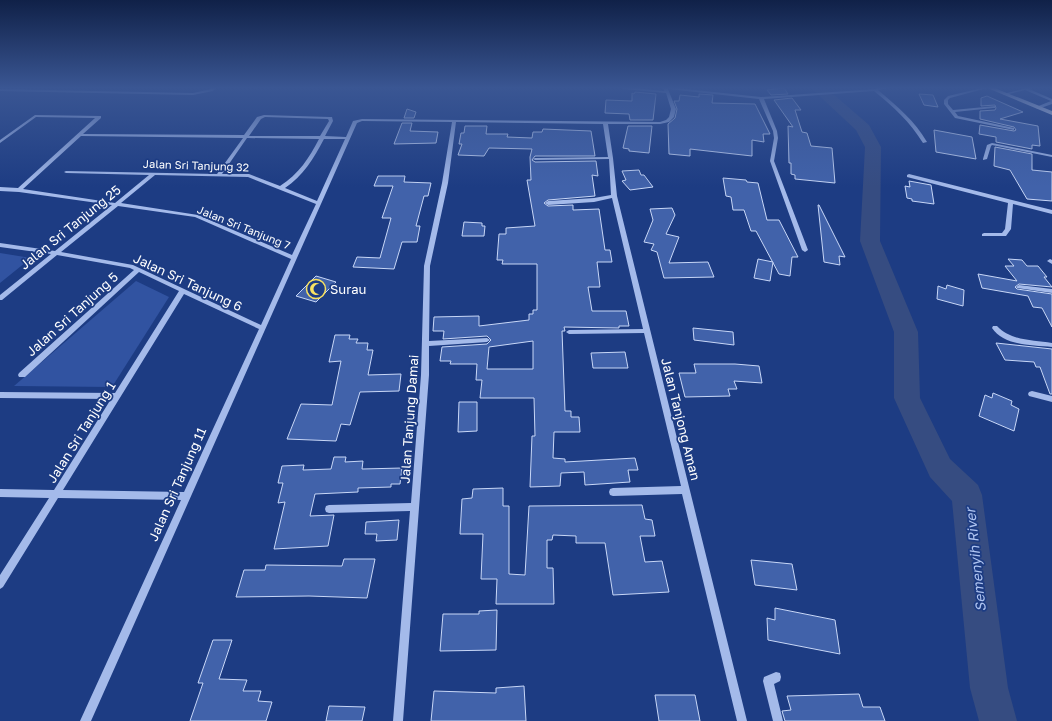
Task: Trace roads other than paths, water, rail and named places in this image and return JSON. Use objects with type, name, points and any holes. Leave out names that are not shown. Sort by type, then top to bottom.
[{"type":"street","points":[[0,142],[29,121]]},
{"type":"street","points":[[20,190],[96,121]]},
{"type":"street","points":[[219,175],[257,121]]},
{"type":"street","points":[[281,188],[291,182],[306,167],[330,121]]},
{"type":"street","name":"Jalan Sri Tanjung 11","points":[[85,721],[319,203],[354,122],[359,121]]},
{"type":"street","name":"Jalan Sri Tanjung 11","points":[[421,121],[454,121]]},
{"type":"street","points":[[454,121],[660,123],[668,121]]},
{"type":"street","name":"Jalan Tanjung Damai","points":[[398,721],[425,376],[427,266],[445,183],[454,121]]},
{"type":"street","points":[[771,121],[776,138],[772,161],[805,250]]},
{"type":"street","points":[[909,121],[920,133],[925,142]]},
{"type":"street","points":[[972,121],[1012,129]]},
{"type":"street","name":"Jalan Tanjong Aman","points":[[605,122],[611,158],[614,196],[742,721]]},
{"type":"street","points":[[81,134],[348,138]]},
{"type":"street","points":[[985,159],[989,145],[992,144],[1052,156]]},
{"type":"street","points":[[535,159],[611,158]]},
{"type":"street","name":"Jalan Sri Tanjung 32","points":[[66,172],[252,176],[319,203]]},
{"type":"street","name":"Jalan Sri Tanjung 25","points":[[0,298],[154,174]]},
{"type":"street","points":[[909,176],[1052,212]]},
{"type":"street","name":"Jalan Sri Tanjung 7","points":[[0,189],[20,190],[196,216],[294,258]]},
{"type":"street","points":[[548,203],[594,200],[614,196]]},
{"type":"street","points":[[984,235],[1004,235],[1008,229],[1011,202]]},
{"type":"street","name":"Jalan Sri Tanjung 6","points":[[0,245],[131,266],[182,292],[262,328]]},
{"type":"street","name":"Jalan Sri Tanjung 5","points":[[22,375],[138,270]]},
{"type":"street","points":[[1019,287],[1052,292]]},
{"type":"street","name":"Jalan Sri Tanjung 1","points":[[0,584],[182,292]]},
{"type":"street","points":[[995,328],[1001,335],[1009,338],[1052,345]]},
{"type":"street","points":[[569,332],[647,331]]},
{"type":"street","points":[[425,344],[487,340]]},
{"type":"street","points":[[1032,394],[1052,399]]},
{"type":"street","points":[[0,395],[117,396]]},
{"type":"street","points":[[613,492],[686,490]]},
{"type":"street","points":[[0,493],[186,496]]},
{"type":"street","points":[[329,509],[415,507]]},
{"type":"street","points":[[776,677],[768,682],[778,721]]},
{"type":"waterway","name":"Semenyih River","points":[[855,121],[863,128],[873,147],[870,241],[906,332],[907,398],[940,468],[967,495],[989,688],[998,721]]},
{"type":"place","name":"Surau","points":[[316,289]]}]
